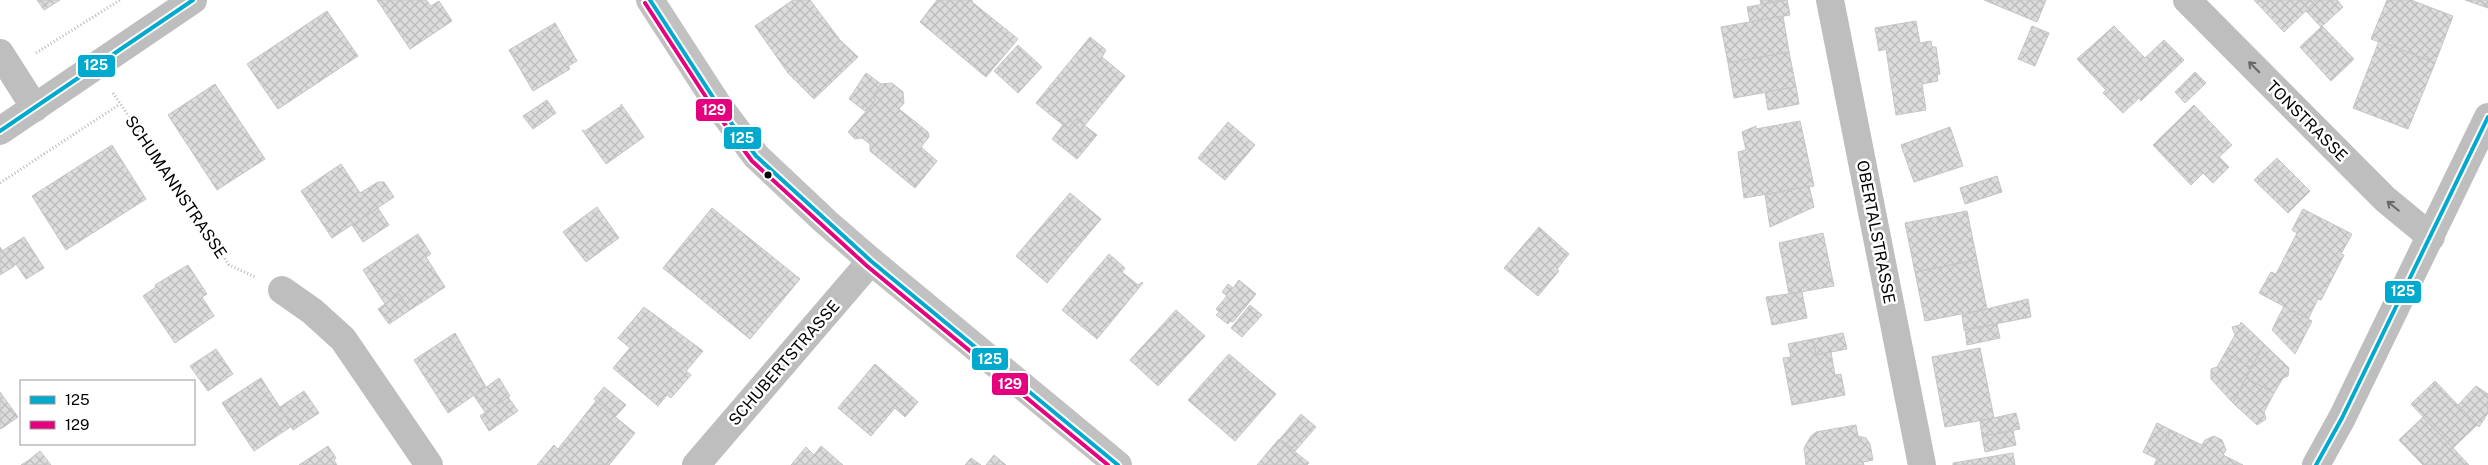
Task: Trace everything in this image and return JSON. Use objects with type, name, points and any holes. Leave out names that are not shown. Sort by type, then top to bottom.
[{"type":"main road","points":[[650,0],[720,108],[756,156],[826,222],[871,261],[1118,465]]},
{"type":"street","points":[[0,131],[193,0]]},
{"type":"street","name":"OBERTALSTRASSE","points":[[1830,0],[1922,465]]},
{"type":"street","name":"TONSTRASSE","points":[[2187,0],[2385,200],[2431,237]]},
{"type":"street","points":[[5,61],[35,108]]},
{"type":"street","points":[[2316,465],[2342,418],[2488,116]]},
{"type":"street","name":"SCHUBERTSTRASSE","points":[[696,465],[871,261]]},
{"type":"street","points":[[282,290],[312,311],[342,339],[429,465]]},
{"type":"path","points":[[5,61],[120,0]]},
{"type":"path","name":"SCHUMANNSTRASSE","points":[[96,67],[229,265],[282,290]]},
{"type":"path","points":[[0,183],[120,104]]},
{"type":"building","points":[[37,0],[60,0],[44,10]]},
{"type":"building","points":[[377,0],[426,0],[431,6],[439,1],[452,21],[410,49]]},
{"type":"building","points":[[793,0],[810,0],[840,40],[858,57],[814,99],[788,73],[755,26]]},
{"type":"building","points":[[937,0],[972,0],[972,2],[1018,39],[986,77],[920,22]]},
{"type":"building","points":[[1760,0],[1784,0],[1761,4]]},
{"type":"building","points":[[1787,0],[1790,15],[1750,22],[1747,7]]},
{"type":"building","points":[[1984,0],[2046,0],[2037,22]]},
{"type":"building","points":[[2254,0],[2317,0],[2284,32]]},
{"type":"building","points":[[2317,0],[2337,0],[2343,7],[2321,27],[2306,11]]},
{"type":"building","points":[[2387,0],[2411,0],[2453,16],[2435,63],[2371,39]]},
{"type":"building","points":[[2465,0],[2488,0],[2488,8]]},
{"type":"building","points":[[327,11],[358,56],[278,109],[247,64]]},
{"type":"building","points":[[1783,16],[1789,52],[1728,63],[1721,27]]},
{"type":"building","points":[[1916,21],[1920,43],[1931,41],[1932,47],[1936,47],[1940,74],[1937,75],[1938,81],[1922,84],[1926,110],[1896,115],[1886,49],[1879,51],[1875,28]]},
{"type":"building","points":[[555,23],[577,61],[568,66],[570,69],[533,91],[509,50]]},
{"type":"building","points":[[2032,26],[2049,33],[2035,66],[2018,59]]},
{"type":"building","points":[[2114,26],[2145,58],[2164,40],[2184,60],[2141,101],[2139,98],[2123,113],[2103,93],[2106,90],[2077,59]]},
{"type":"building","points":[[2322,26],[2354,59],[2331,81],[2300,47]]},
{"type":"building","points":[[1090,37],[1106,50],[1102,57],[1125,76],[1085,125],[1076,119],[1068,129],[1036,103]]},
{"type":"building","points":[[2379,41],[2435,63],[2408,129],[2353,108]]},
{"type":"building","points":[[1018,45],[1042,67],[1018,93],[994,71]]},
{"type":"building","points":[[1789,52],[1796,87],[1734,98],[1728,63]]},
{"type":"building","points":[[2195,72],[2206,83],[2185,103],[2175,92]]},
{"type":"building","points":[[866,73],[881,84],[874,95],[875,101],[865,111],[849,99]]},
{"type":"building","points":[[892,83],[903,92],[904,103],[899,109],[928,132],[929,137],[921,147],[937,161],[915,188],[870,151],[870,144],[862,138],[855,139],[848,132],[875,101],[874,95],[881,84]]},
{"type":"building","points":[[215,84],[265,159],[217,190],[168,115]]},
{"type":"building","points":[[1796,87],[1799,104],[1768,110],[1765,92]]},
{"type":"building","points":[[547,100],[556,113],[533,129],[523,116]]},
{"type":"building","points":[[621,104],[644,137],[606,164],[582,130],[585,131],[621,106]]},
{"type":"building","points":[[2194,105],[2232,145],[2219,157],[2229,167],[2213,183],[2203,173],[2191,185],[2153,145]]},
{"type":"building","points":[[1076,119],[1097,135],[1077,159],[1052,139],[1063,125],[1068,129]]},
{"type":"building","points":[[1800,121],[1814,186],[1744,198],[1738,152],[1746,150],[1742,132],[1756,126],[1756,129]]},
{"type":"building","points":[[1228,122],[1255,145],[1225,180],[1198,158]]},
{"type":"building","points":[[1950,127],[1963,166],[1914,182],[1901,145]]},
{"type":"building","points":[[112,145],[146,199],[66,250],[32,196]]},
{"type":"building","points":[[2277,158],[2310,191],[2288,213],[2254,180]]},
{"type":"building","points":[[341,164],[360,193],[378,182],[384,182],[394,197],[332,238],[301,191]]},
{"type":"building","points":[[1997,176],[2002,192],[1965,204],[1960,188]]},
{"type":"building","points":[[1809,186],[1814,207],[1770,227],[1765,195]]},
{"type":"building","points":[[1070,193],[1101,219],[1047,283],[1016,256]]},
{"type":"building","points":[[597,207],[619,238],[586,262],[563,232]]},
{"type":"building","points":[[378,208],[389,225],[363,242],[352,225]]},
{"type":"building","points":[[712,208],[800,279],[750,339],[663,268]]},
{"type":"building","points":[[2303,209],[2352,234],[2341,254],[2344,255],[2321,300],[2318,299],[2308,319],[2259,293],[2271,272],[2276,274],[2297,233],[2292,230]]},
{"type":"building","points":[[1967,211],[1977,260],[1915,272],[1905,223]]},
{"type":"building","points":[[1539,227],[1569,254],[1557,269],[1559,271],[1538,296],[1504,268]]},
{"type":"building","points":[[1823,233],[1834,286],[1789,294],[1779,243]]},
{"type":"building","points":[[418,234],[431,254],[426,257],[445,287],[410,310],[399,294],[385,304],[363,270]]},
{"type":"building","points":[[24,237],[44,268],[26,279],[16,264],[13,267],[2,251]]},
{"type":"building","points":[[0,247],[13,267],[0,275]]},
{"type":"building","points":[[1109,254],[1125,268],[1122,272],[1138,285],[1143,283],[1097,339],[1062,310]]},
{"type":"building","points":[[1977,260],[1987,309],[1925,321],[1915,272]]},
{"type":"building","points":[[188,265],[207,294],[202,297],[214,316],[175,343],[143,296],[156,287],[155,285]]},
{"type":"building","points":[[1239,280],[1256,294],[1233,322],[1230,321],[1228,324],[1216,315],[1219,312],[1216,309],[1227,296],[1222,292],[1228,284],[1233,288]]},
{"type":"building","points":[[1802,292],[1807,318],[1772,325],[1766,297]]},
{"type":"building","points":[[399,294],[410,310],[389,324],[378,309]]},
{"type":"building","points":[[2028,299],[2031,317],[1964,330],[1962,315]]},
{"type":"building","points":[[1250,305],[1262,315],[1242,337],[1231,328]]},
{"type":"building","points":[[2284,306],[2312,321],[2295,354],[2272,330]]},
{"type":"building","points":[[644,307],[703,351],[686,371],[691,375],[671,398],[667,395],[658,406],[613,368],[630,348],[618,338]]},
{"type":"building","points":[[1176,310],[1205,336],[1158,386],[1130,360]]},
{"type":"building","points":[[2241,322],[2264,344],[2251,368],[2225,353],[2235,335],[2232,327],[2240,325]]},
{"type":"building","points":[[1997,324],[2000,338],[1967,345],[1965,330]]},
{"type":"building","points":[[455,333],[486,387],[448,413],[414,360]]},
{"type":"building","points":[[1843,333],[1847,349],[1816,355],[1813,339]]},
{"type":"building","points":[[1813,339],[1816,355],[1831,352],[1835,375],[1841,374],[1845,395],[1792,405],[1783,358],[1791,357],[1788,344]]},
{"type":"building","points":[[2264,344],[2289,368],[2288,376],[2283,378],[2274,393],[2246,378]]},
{"type":"building","points":[[1980,348],[1994,418],[1945,427],[1932,357]]},
{"type":"building","points":[[216,349],[233,374],[208,391],[190,366]]},
{"type":"building","points":[[2225,353],[2251,368],[2233,403],[2211,379],[2211,369],[2217,367]]},
{"type":"building","points":[[1229,354],[1276,394],[1235,441],[1188,400]]},
{"type":"building","points":[[875,364],[918,402],[905,417],[895,408],[871,436],[838,408]]},
{"type":"building","points":[[261,378],[292,426],[254,451],[222,403]]},
{"type":"building","points":[[499,378],[510,396],[485,412],[474,396]]},
{"type":"building","points":[[2246,378],[2274,393],[2264,412],[2266,419],[2257,425],[2233,403]]},
{"type":"building","points":[[2435,381],[2477,425],[2453,448],[2411,404]]},
{"type":"building","points":[[2476,386],[2488,394],[2488,413],[2479,427],[2458,405]]},
{"type":"building","points":[[604,387],[626,405],[615,417],[594,399]]},
{"type":"building","points":[[304,391],[319,413],[293,430],[280,407]]},
{"type":"building","points":[[0,392],[18,417],[1,429],[0,428]]},
{"type":"building","points":[[508,397],[518,411],[489,431],[480,416]]},
{"type":"building","points":[[596,401],[635,433],[609,465],[577,465],[558,449]]},
{"type":"building","points":[[2016,413],[2020,429],[1982,436],[1980,421]]},
{"type":"building","points":[[1301,414],[1316,427],[1295,451],[1280,439]]},
{"type":"building","points":[[2423,417],[2469,465],[2423,465],[2399,440]]},
{"type":"building","points":[[2157,423],[2171,430],[2157,459],[2143,452]]},
{"type":"building","points":[[1856,425],[1858,436],[1866,438],[1870,444],[1873,460],[1863,462],[1864,465],[1806,465],[1804,448],[1811,436],[1816,432]]},
{"type":"building","points":[[2171,430],[2202,445],[2205,440],[2214,436],[2222,440],[2226,450],[2223,455],[2243,465],[2154,465]]},
{"type":"building","points":[[2013,431],[2016,445],[1985,452],[1982,436]]},
{"type":"building","points":[[1279,439],[1309,463],[1307,465],[1257,465]]},
{"type":"building","points":[[554,445],[558,449],[577,465],[537,465]]},
{"type":"building","points":[[328,446],[336,458],[334,460],[337,465],[299,465]]},
{"type":"building","points":[[821,446],[843,465],[791,465],[806,447],[814,455]]},
{"type":"building","points":[[40,451],[51,465],[21,465],[29,460]]},
{"type":"building","points":[[2013,453],[2015,465],[1953,465],[1953,463]]},
{"type":"building","points":[[994,455],[1006,465],[986,465]]},
{"type":"building","points":[[971,458],[981,465],[965,465]]},
{"type":"transit line","name":"125","points":[[0,131],[193,0]]},
{"type":"transit line","name":"125","points":[[650,0],[720,108],[756,156],[871,261],[1118,465]]},
{"type":"transit line","name":"129","points":[[645,3],[715,111],[752,161],[867,266],[1108,465]]},
{"type":"transit line","name":"125","points":[[2316,465],[2342,418],[2488,117]]}]
